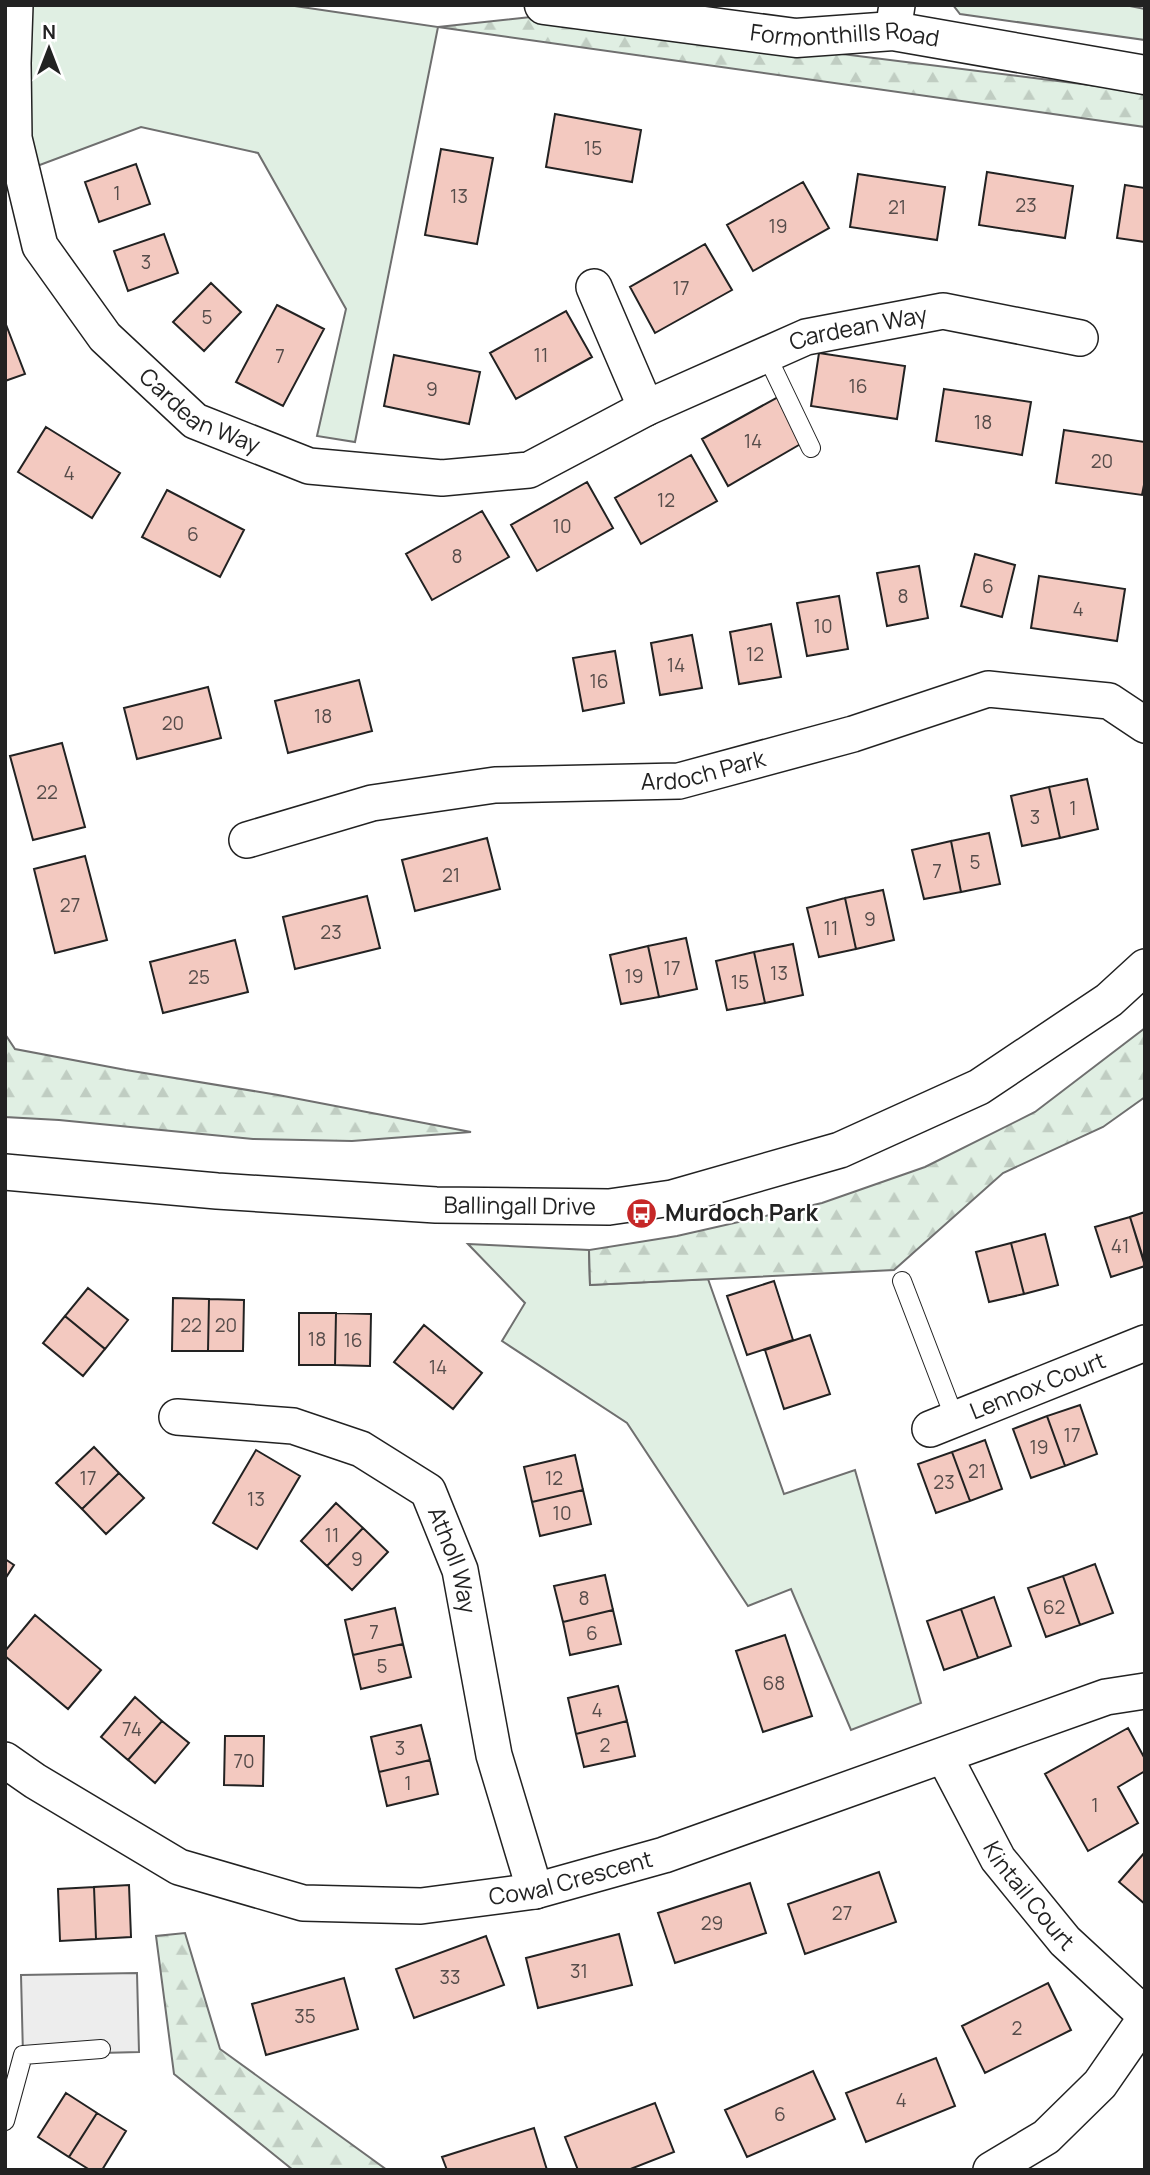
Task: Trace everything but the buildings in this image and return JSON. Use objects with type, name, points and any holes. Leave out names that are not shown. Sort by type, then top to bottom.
[{"type":"street","name":"Cardean Way","points":[[15,5],[14,138],[40,246],[105,337],[195,421],[309,466],[442,478],[529,470],[646,408],[806,337],[943,311],[1080,338]]},
{"type":"street","name":"Formonthills Road","points":[[544,5],[796,37],[895,18],[1145,75]]},
{"type":"street","points":[[594,288],[646,408]]},
{"type":"street","name":"Ardoch Park","points":[[247,840],[372,803],[495,785],[679,781],[853,734],[988,689],[1109,701],[1145,725]]},
{"type":"street","name":"Ballingall Drive","points":[[5,1172],[217,1191],[436,1205],[609,1207],[672,1198],[840,1150],[979,1087],[1109,1000],[1145,967]]},
{"type":"street","name":"Lennox Court","points":[[942,1424],[1145,1343]]},
{"type":"street","name":"Atholl Way","points":[[177,1417],[293,1426],[361,1449],[428,1491],[460,1570],[494,1755],[534,1891]]},
{"type":"street","name":"Cowal Crescent","points":[[5,1760],[34,1781],[179,1867],[303,1903],[421,1906],[534,1891],[664,1855],[1107,1697],[1145,1691]]},
{"type":"street","name":"Kintail Court","points":[[944,1756],[998,1859],[1065,1941],[1145,2017]]},
{"type":"street","points":[[991,2170],[1055,2129],[1100,2084],[1145,2017]]},
{"type":"lane","points":[[766,354],[811,448]]},
{"type":"lane","points":[[902,1282],[942,1424]]},
{"type":"lane","points":[[5,2121],[23,2055],[101,2049]]},
{"type":"green space","points":[[5,5],[288,5],[438,27],[355,442],[317,436],[346,309],[258,153],[141,127],[5,178]]},
{"type":"green space","points":[[953,5],[1125,5],[1145,9],[1145,40],[960,14]]},
{"type":"green space","points":[[540,16],[1145,92],[1145,127],[438,27]]},
{"type":"green space","points":[[1145,1028],[1145,1097],[1103,1127],[1003,1173],[894,1270],[590,1285],[589,1250],[677,1236],[822,1203],[925,1167],[1035,1112]]},
{"type":"green space","points":[[5,1034],[15,1049],[471,1132],[352,1141],[253,1139],[5,1117]]},
{"type":"green space","points":[[468,1244],[589,1250],[590,1285],[708,1279],[784,1494],[855,1470],[921,1703],[851,1730],[791,1589],[748,1606],[627,1423],[502,1341],[525,1303]]},
{"type":"green space","points":[[185,1933],[220,2049],[387,2170],[293,2170],[174,2074],[156,1936]]},
{"type":"shaded area","points":[[137,1973],[139,2052],[23,2055],[21,1975]]},
{"type":"place","name":"Murdoch Park","points":[[642,1213]]}]
